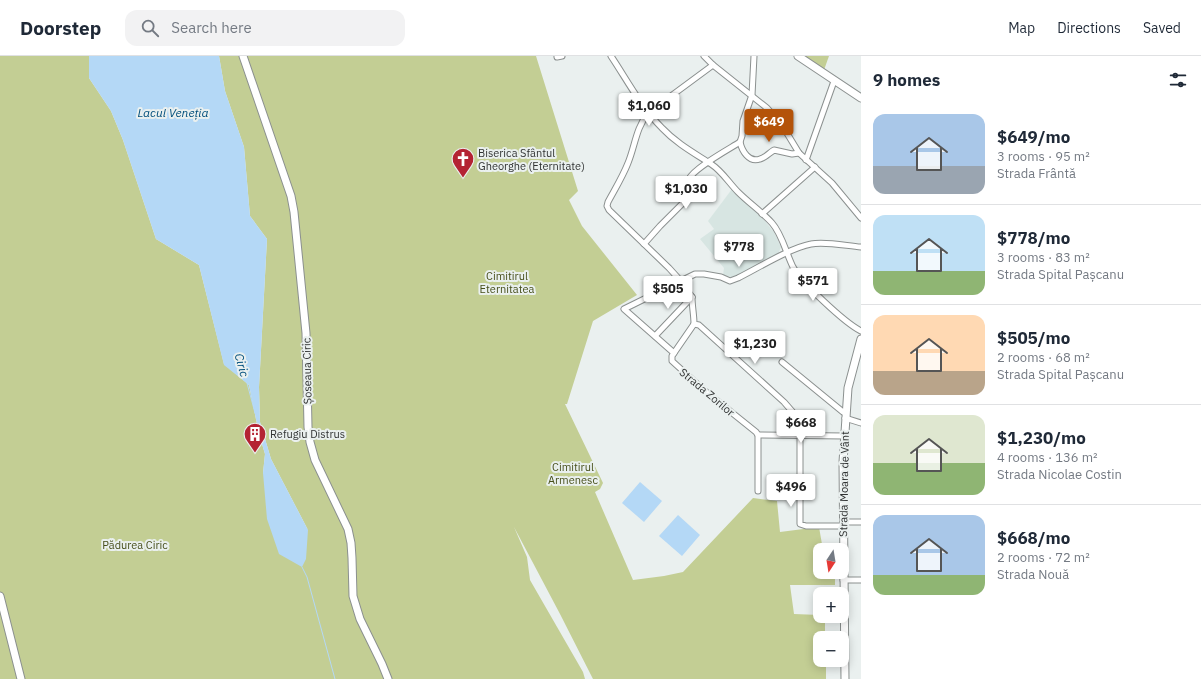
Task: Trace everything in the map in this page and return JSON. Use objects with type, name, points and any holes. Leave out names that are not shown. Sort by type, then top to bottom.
[{"type":"street","name":"Șoseaua Ciric","points":[[243,56],[292,204],[306,333],[308,427],[310,442],[315,460],[348,529],[351,543],[353,596],[360,619],[388,679]]},
{"type":"street","points":[[611,56],[648,114],[673,138],[712,164],[772,223],[777,230],[794,268],[809,286],[837,313],[861,331]]},
{"type":"street","points":[[704,56],[713,65],[767,108],[786,132],[799,153],[841,193],[861,218]]},
{"type":"street","points":[[644,244],[689,197],[688,181],[690,177],[708,162],[740,142],[743,121],[752,96],[754,56]]},
{"type":"street","points":[[798,56],[861,98]]},
{"type":"street","points":[[674,353],[694,324],[692,297],[681,281],[609,210],[607,206],[629,162],[636,136],[648,114],[713,65]]},
{"type":"street","points":[[806,160],[835,81]]},
{"type":"street","points":[[740,142],[747,155],[754,160],[760,160],[774,150],[792,154],[799,153]]},
{"type":"street","points":[[762,214],[815,167]]},
{"type":"street","points":[[681,281],[696,274],[721,277],[730,281],[734,280],[787,253],[811,244],[819,243],[861,247]]},
{"type":"street","name":"Strada Zorilor","points":[[681,281],[624,309],[674,353],[672,356],[672,361],[756,432],[758,436]]},
{"type":"street","points":[[655,336],[692,297]]},
{"type":"street","points":[[694,324],[698,325],[784,402],[797,418],[800,436],[800,524],[806,526],[861,522]]},
{"type":"street","name":"Strada Moara de Vânt","points":[[844,679],[844,436],[848,388],[861,341]]},
{"type":"street","points":[[782,362],[846,416],[861,423]]},
{"type":"street","points":[[758,490],[758,436],[844,436]]},
{"type":"street","points":[[843,580],[861,580]]},
{"type":"street","points":[[0,596],[21,679]]},
{"type":"shaded area","points":[[732,189],[764,220],[774,232],[781,247],[777,257],[735,278],[723,275],[724,268],[700,239],[714,229],[708,221]]},
{"type":"green space","name":"Pădurea Ciric","points":[[0,56],[89,56],[89,78],[111,111],[123,140],[156,239],[199,265],[224,364],[249,385],[259,434],[265,454],[263,473],[308,530],[271,459],[260,422],[259,387],[267,239],[250,216],[244,147],[225,91],[219,56],[536,56],[578,191],[569,200],[582,226],[637,295],[593,321],[567,404],[565,404],[603,483],[600,489],[595,492],[633,580],[683,572],[753,498],[777,501],[780,532],[819,527],[822,543],[813,543],[813,579],[835,579],[835,585],[790,585],[794,614],[813,615],[813,623],[825,623],[825,631],[813,631],[813,667],[826,667],[826,679],[593,679],[514,527],[527,557],[530,580],[583,672],[585,679],[0,679]]},
{"type":"green space","points":[[804,56],[829,56],[824,70]]},
{"type":"water","name":"Lacul Veneția","points":[[89,56],[219,56],[225,91],[244,147],[250,216],[267,239],[259,387],[260,422],[271,459],[308,530],[306,559],[302,567],[279,554],[267,519],[263,473],[265,454],[259,434],[249,385],[224,365],[199,265],[156,239],[123,140],[111,111],[89,78]]},
{"type":"water","points":[[640,482],[662,501],[644,522],[622,503]]},
{"type":"water","points":[[678,515],[700,535],[682,556],[659,536]]},
{"type":"waterway","name":"Ciric","points":[[247,383],[255,413]]},
{"type":"waterway","name":"Ciric","points":[[302,567],[307,577],[335,679]]},
{"type":"place","name":"Biserica Sfântul Gheorghe (Eternitate)","points":[[463,178]]},
{"type":"place","name":"Refugiu Distrus","points":[[255,454]]},
{"type":"park label","name":"Cimitirul Eternitatea","points":[[507,282]]},
{"type":"park label","name":"Cimitirul Armenesc","points":[[573,473]]}]
